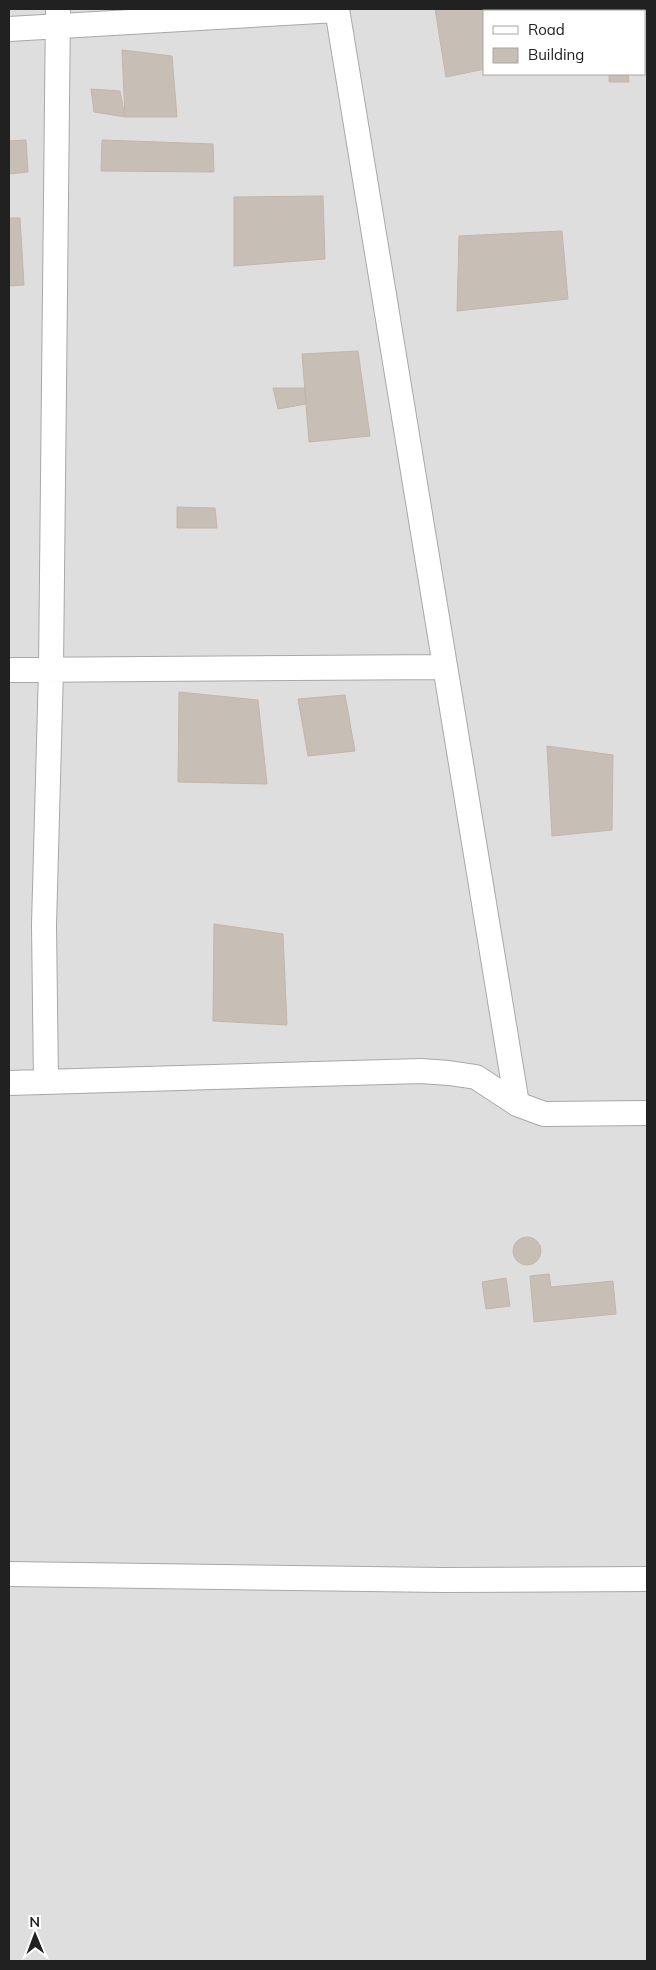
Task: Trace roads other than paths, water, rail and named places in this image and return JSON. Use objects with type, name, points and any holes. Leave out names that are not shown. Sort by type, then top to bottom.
[{"type":"street","points":[[9,29],[58,17],[337,9],[517,1104]]},
{"type":"street","points":[[46,1082],[44,925],[50,670],[58,17]]},
{"type":"street","points":[[9,670],[445,667]]},
{"type":"street","points":[[9,1083],[430,1072],[476,1077],[517,1104],[544,1114],[647,1113]]},
{"type":"street","points":[[9,1574],[442,1580],[647,1579]]}]
